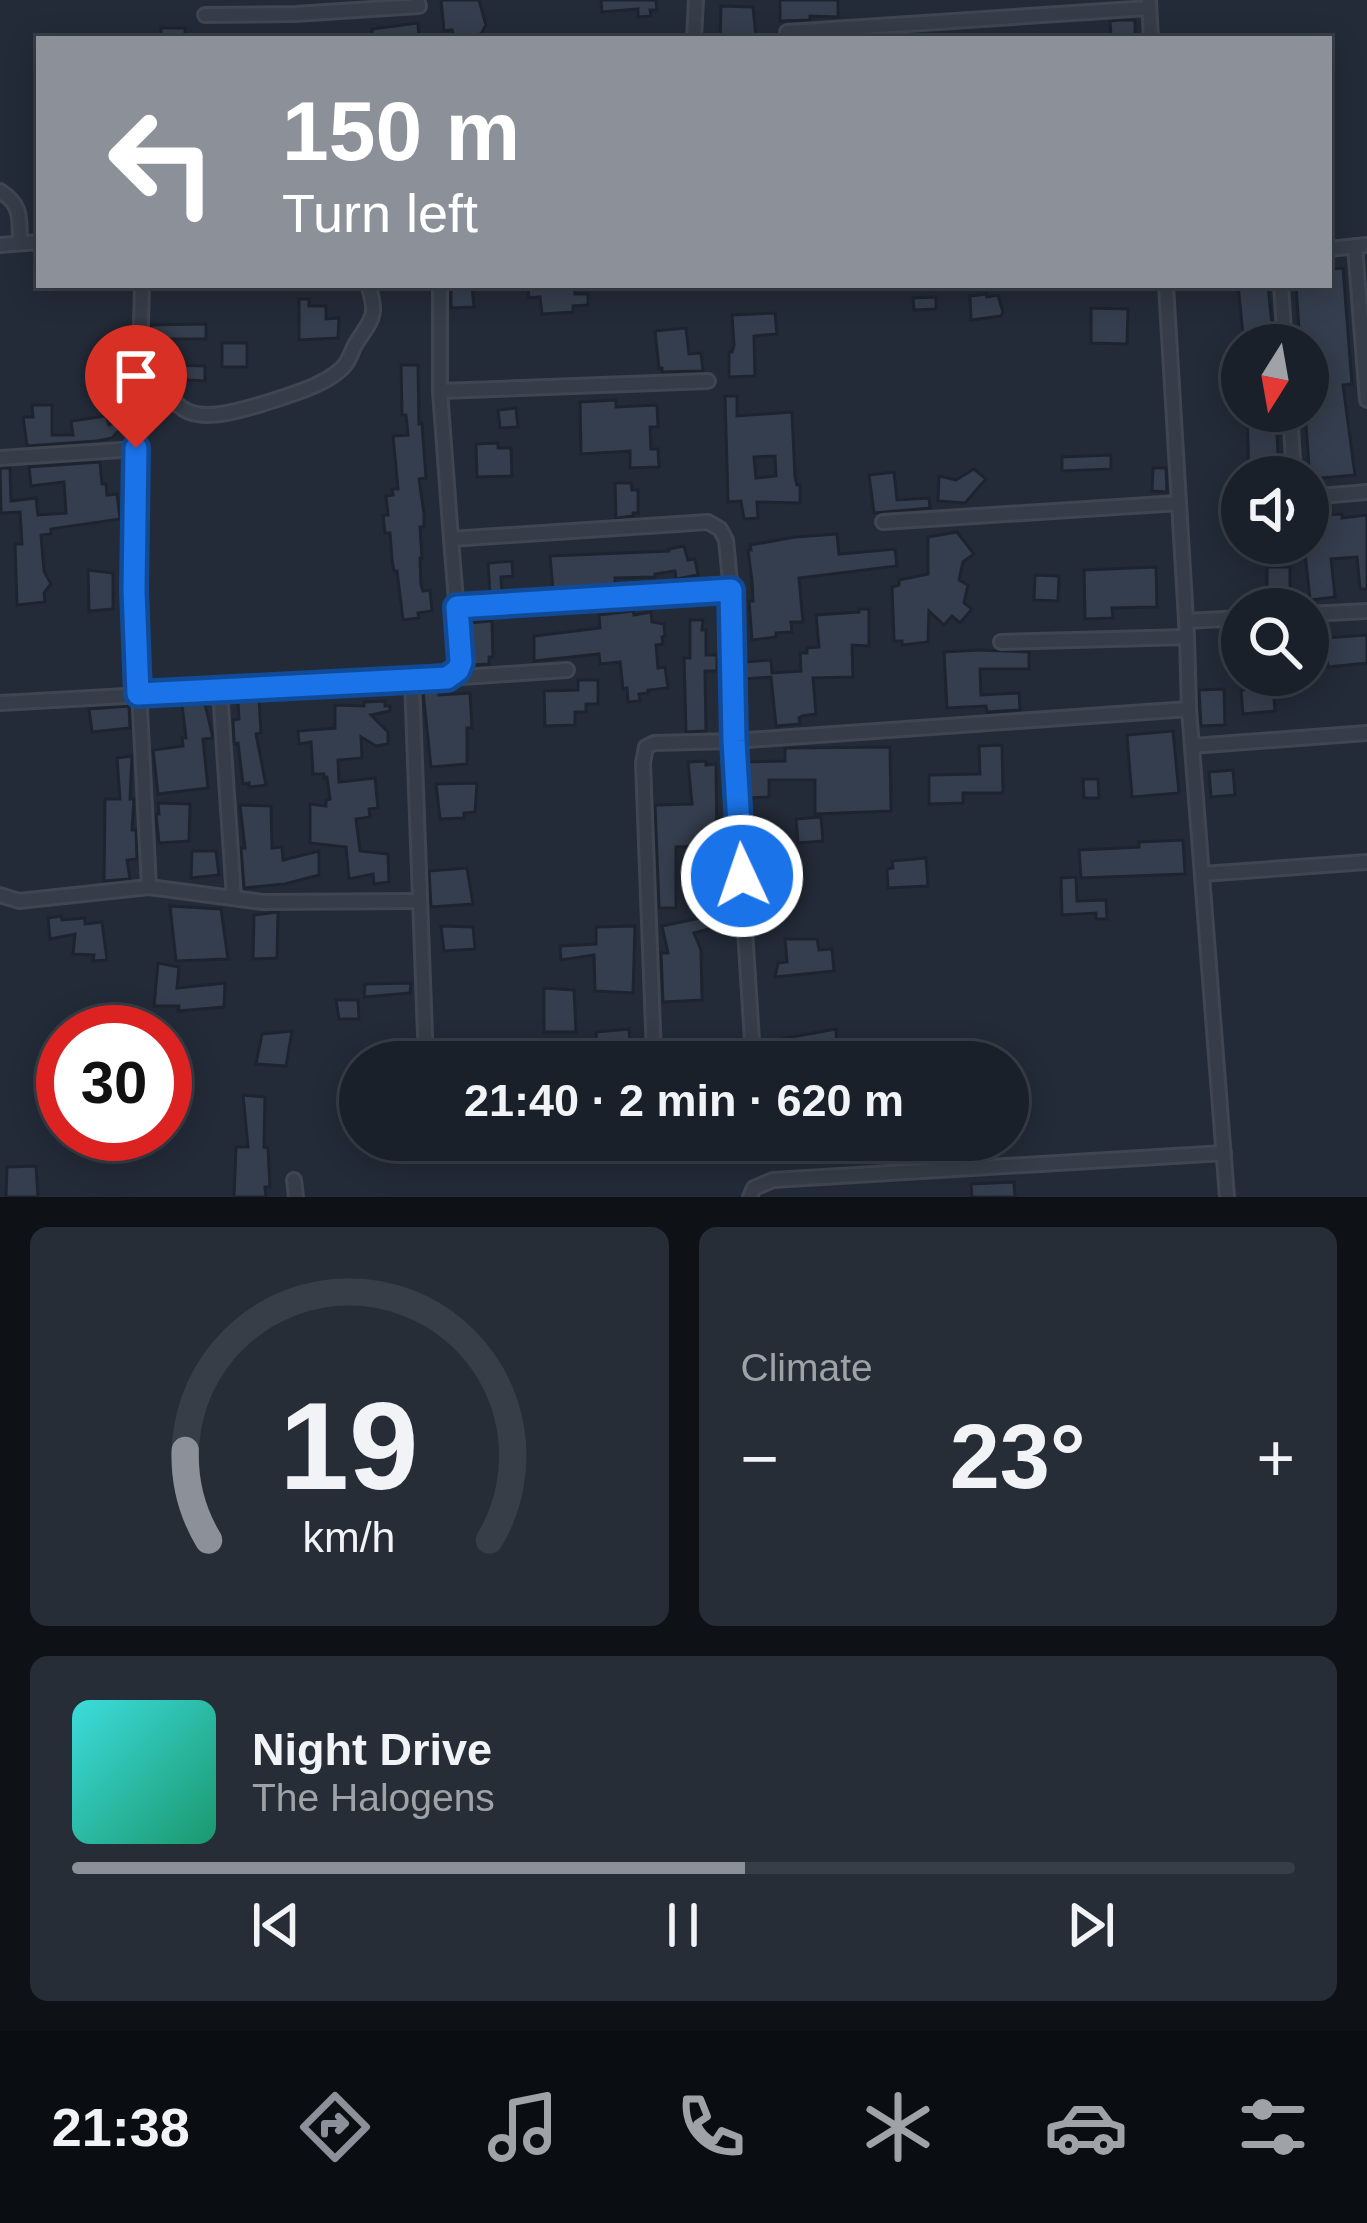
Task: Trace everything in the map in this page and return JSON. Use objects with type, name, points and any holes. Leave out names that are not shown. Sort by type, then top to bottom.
[{"type":"street","points":[[205,15],[419,7],[417,0]]},
{"type":"street","points":[[694,36],[696,0]]},
{"type":"street","points":[[787,32],[854,33],[1149,4],[1151,36]]},
{"type":"street","points":[[0,191],[18,209],[20,244]]},
{"type":"street","points":[[0,245],[36,242]]},
{"type":"street","points":[[1361,245],[1367,400]]},
{"type":"street","points":[[142,288],[134,590],[149,887]]},
{"type":"street","points":[[139,387],[165,391],[179,406],[196,414],[213,414],[245,409],[319,384],[346,365],[371,321],[374,302],[369,288]]},
{"type":"street","points":[[440,288],[440,391],[461,662],[447,678]]},
{"type":"street","points":[[1166,288],[1189,709],[1227,1197]]},
{"type":"street","points":[[1282,288],[1284,324]]},
{"type":"street","points":[[440,391],[708,381]]},
{"type":"street","points":[[0,458],[136,448]]},
{"type":"street","points":[[1329,495],[1367,492]]},
{"type":"street","points":[[883,522],[1179,503]]},
{"type":"street","points":[[451,539],[709,522],[721,529],[731,590],[734,741],[752,1041]]},
{"type":"street","points":[[457,607],[731,590]]},
{"type":"street","points":[[1329,613],[1367,611]]},
{"type":"street","points":[[1186,621],[1221,619]]},
{"type":"street","points":[[1001,642],[1187,637]]},
{"type":"street","points":[[0,704],[567,670]]},
{"type":"street","points":[[412,680],[425,1041]]},
{"type":"street","points":[[220,690],[234,898]]},
{"type":"street","points":[[654,1041],[646,747],[1189,709]]},
{"type":"street","points":[[1192,746],[1367,734]]},
{"type":"street","points":[[1202,874],[1367,862]]},
{"type":"street","points":[[0,896],[19,901],[149,887],[263,902],[419,901]]},
{"type":"street","points":[[751,1197],[754,1188],[773,1180],[1225,1153]]},
{"type":"street","points":[[294,1180],[296,1197]]},
{"type":"building","points":[[441,0],[479,0],[486,25],[481,34],[454,36],[452,30],[444,31]]},
{"type":"building","points":[[601,0],[656,0],[657,10],[638,17],[638,9],[602,12]]},
{"type":"building","points":[[780,0],[838,0],[838,17],[780,21]]},
{"type":"building","points":[[721,6],[753,7],[756,36],[720,36]]},
{"type":"building","points":[[1135,20],[1135,35],[1111,35],[1110,21]]},
{"type":"building","points":[[418,23],[419,36],[373,36],[372,29]]},
{"type":"building","points":[[161,28],[185,28],[185,36],[161,36]]},
{"type":"building","points":[[1343,268],[1352,384],[1343,385],[1355,475],[1329,477],[1329,456],[1308,456],[1307,432],[1329,432],[1329,324],[1299,324],[1296,288],[1332,288],[1332,269]]},
{"type":"building","points":[[451,288],[472,288],[474,307],[451,308]]},
{"type":"building","points":[[528,288],[574,288],[575,294],[588,294],[588,305],[573,306],[573,312],[542,314],[540,297],[529,298]]},
{"type":"building","points":[[1238,288],[1268,288],[1272,324],[1242,324]]},
{"type":"building","points":[[998,295],[1001,316],[971,320],[970,296]]},
{"type":"building","points":[[936,297],[936,309],[914,310],[913,298]]},
{"type":"building","points":[[299,299],[309,299],[309,306],[326,306],[326,319],[339,318],[338,338],[299,340]]},
{"type":"building","points":[[1091,308],[1128,309],[1127,344],[1091,343]]},
{"type":"building","points":[[775,313],[777,334],[754,336],[755,376],[729,377],[732,315]]},
{"type":"building","points":[[206,324],[206,339],[151,339],[151,325]]},
{"type":"building","points":[[686,328],[689,354],[701,353],[703,371],[662,372],[655,331]]},
{"type":"building","points":[[222,343],[247,343],[247,367],[222,367]]},
{"type":"building","points":[[150,364],[205,366],[205,381],[150,378]]},
{"type":"building","points":[[401,365],[418,365],[426,478],[419,479],[424,514],[421,585],[423,591],[430,590],[432,611],[403,620],[383,515],[388,515],[386,496],[398,489],[393,436],[408,435],[406,415],[402,415]]},
{"type":"building","points":[[725,396],[737,396],[737,416],[792,412],[800,503],[757,502],[758,518],[744,519],[741,501],[728,502]],"holes":[[[775,456],[776,476],[756,478],[754,457]]]},
{"type":"building","points":[[616,400],[616,407],[657,405],[658,427],[650,427],[651,449],[658,449],[659,467],[630,468],[630,451],[581,454],[580,402]]},
{"type":"building","points":[[32,405],[52,405],[52,435],[73,435],[71,421],[106,416],[109,425],[116,422],[121,428],[112,438],[97,441],[27,446],[23,417],[33,417]]},
{"type":"building","points":[[516,408],[518,427],[500,428],[498,410]]},
{"type":"building","points":[[1248,432],[1277,432],[1278,456],[1248,456]]},
{"type":"building","points":[[498,443],[498,448],[511,448],[512,476],[477,477],[476,444]]},
{"type":"building","points":[[1111,455],[1111,469],[1062,471],[1062,457]]},
{"type":"building","points":[[100,462],[107,495],[117,494],[120,519],[51,529],[51,534],[41,535],[44,571],[51,584],[44,593],[45,602],[17,605],[15,544],[22,544],[20,512],[1,513],[0,468],[10,468],[11,501],[36,498],[38,515],[66,513],[64,482],[31,486],[29,467]]},
{"type":"building","points":[[1153,468],[1166,468],[1167,492],[1152,491]]},
{"type":"building","points":[[974,469],[986,479],[965,503],[938,501],[939,476],[956,480]]},
{"type":"building","points":[[894,472],[897,500],[929,498],[930,508],[874,513],[869,475]]},
{"type":"building","points":[[615,483],[631,483],[632,490],[638,490],[638,513],[616,518]]},
{"type":"building","points":[[1329,515],[1367,515],[1367,589],[1360,589],[1357,557],[1331,559],[1335,597],[1329,598],[1329,588],[1309,588],[1306,564],[1329,564]]},
{"type":"building","points":[[957,532],[974,554],[963,562],[959,580],[968,585],[964,603],[972,609],[960,623],[952,616],[944,625],[929,611],[928,642],[902,645],[894,641],[892,587],[899,580],[928,574],[928,537]]},
{"type":"building","points":[[837,534],[839,554],[895,549],[897,566],[799,578],[803,622],[791,622],[792,632],[752,640],[750,545]]},
{"type":"building","points":[[684,546],[688,560],[695,559],[698,575],[676,579],[675,571],[655,577],[615,578],[615,587],[553,590],[550,556],[669,551]]},
{"type":"building","points":[[512,561],[513,576],[501,577],[502,594],[490,595],[488,563]]},
{"type":"building","points":[[1156,567],[1157,607],[1112,608],[1113,618],[1085,619],[1084,570]]},
{"type":"building","points":[[1267,567],[1290,567],[1290,588],[1267,588]]},
{"type":"building","points":[[88,570],[113,573],[113,609],[89,611]]},
{"type":"building","points":[[1035,575],[1059,576],[1058,601],[1034,600]]},
{"type":"building","points":[[869,609],[869,646],[852,645],[853,677],[813,678],[816,714],[802,716],[800,724],[776,726],[771,677],[744,679],[743,662],[771,660],[772,673],[801,671],[800,653],[819,647],[816,615]]},
{"type":"building","points":[[633,611],[634,615],[651,612],[652,622],[664,624],[663,644],[656,645],[658,668],[665,667],[668,688],[648,690],[639,694],[640,701],[628,702],[620,662],[600,664],[599,654],[534,661],[534,636],[600,628],[599,615]]},
{"type":"building","points":[[690,620],[703,620],[706,655],[717,655],[717,671],[705,671],[706,731],[686,732],[684,658],[690,658]]},
{"type":"building","points":[[492,621],[493,657],[489,664],[471,665],[468,623]]},
{"type":"building","points":[[1367,635],[1367,663],[1329,667],[1329,638]]},
{"type":"building","points":[[944,652],[1029,652],[1029,669],[980,669],[981,695],[1019,693],[1020,710],[947,708]]},
{"type":"building","points":[[578,680],[598,680],[598,704],[586,704],[586,712],[575,712],[575,725],[545,726],[544,691],[578,690]]},
{"type":"building","points":[[1221,689],[1225,725],[1201,726],[1199,690]]},
{"type":"building","points":[[439,691],[439,695],[470,693],[467,764],[431,767],[423,692]]},
{"type":"building","points":[[1242,696],[1274,696],[1275,711],[1243,714]]},
{"type":"building","points":[[259,700],[261,733],[256,734],[266,785],[249,787],[243,784],[233,720],[239,719],[238,702]]},
{"type":"building","points":[[385,701],[390,711],[371,715],[388,732],[388,744],[376,746],[361,737],[362,758],[338,760],[339,782],[375,778],[378,808],[369,809],[370,817],[356,819],[360,851],[388,854],[389,882],[374,884],[373,874],[349,879],[346,847],[310,843],[310,804],[326,806],[330,799],[327,777],[313,774],[311,742],[299,744],[298,731],[335,728],[335,705]]},
{"type":"building","points":[[205,704],[213,738],[203,739],[208,788],[158,794],[153,750],[183,746],[182,705]]},
{"type":"building","points":[[129,706],[130,728],[92,732],[89,709]]},
{"type":"building","points":[[1173,731],[1179,793],[1132,797],[1127,735]]},
{"type":"building","points":[[1002,745],[1003,793],[963,793],[963,803],[929,804],[929,775],[980,774],[979,746]]},
{"type":"building","points":[[890,747],[891,811],[815,814],[815,780],[769,780],[769,797],[747,798],[745,762],[785,761],[785,748]]},
{"type":"building","points":[[132,756],[130,799],[134,799],[137,859],[127,860],[130,879],[104,881],[105,799],[120,799],[117,758]]},
{"type":"building","points":[[706,761],[706,765],[716,764],[717,846],[676,847],[676,908],[659,908],[655,805],[692,804],[688,762]]},
{"type":"building","points":[[1233,770],[1235,795],[1211,797],[1209,772]]},
{"type":"building","points":[[1083,779],[1098,779],[1099,798],[1084,798]]},
{"type":"building","points":[[477,783],[475,812],[464,813],[464,818],[440,819],[436,784]]},
{"type":"building","points":[[158,803],[190,804],[189,841],[159,843]]},
{"type":"building","points":[[240,805],[271,806],[272,848],[282,847],[283,860],[319,851],[319,875],[244,888]]},
{"type":"building","points":[[821,817],[823,841],[798,843],[796,819]]},
{"type":"building","points":[[1183,840],[1185,874],[1081,878],[1079,850]]},
{"type":"building","points":[[192,851],[216,851],[219,875],[191,878]]},
{"type":"building","points":[[926,858],[928,886],[888,888],[887,869],[893,868],[892,861]]},
{"type":"building","points":[[467,868],[473,904],[431,907],[429,871]]},
{"type":"building","points":[[1076,877],[1077,901],[1106,900],[1107,919],[1096,919],[1096,913],[1062,915],[1061,878]]},
{"type":"building","points":[[170,906],[221,909],[228,959],[176,961]]},
{"type":"building","points":[[278,912],[277,958],[253,959],[254,915]]},
{"type":"building","points":[[724,913],[727,924],[694,933],[701,950],[702,1000],[663,1002],[661,953],[668,953],[662,926]]},
{"type":"building","points":[[61,916],[62,920],[85,918],[85,924],[102,922],[107,960],[73,954],[75,934],[50,939],[48,918]]},
{"type":"building","points":[[441,926],[473,927],[475,949],[444,951]]},
{"type":"building","points":[[635,926],[633,993],[595,991],[594,955],[561,960],[560,946],[596,944],[596,927]]},
{"type":"building","points":[[785,939],[817,939],[819,950],[832,949],[834,971],[775,977],[778,963],[787,962]]},
{"type":"building","points":[[158,963],[179,967],[177,988],[225,983],[224,1007],[192,1010],[192,1005],[154,1005]]},
{"type":"building","points":[[411,983],[410,993],[364,997],[365,984]]},
{"type":"building","points":[[544,988],[574,990],[576,1032],[544,1032]]},
{"type":"building","points":[[336,1000],[358,1000],[359,1019],[339,1019]]},
{"type":"building","points":[[629,1029],[630,1041],[597,1041],[596,1032]]},
{"type":"building","points":[[836,1029],[836,1041],[775,1040]]},
{"type":"building","points":[[292,1031],[286,1066],[256,1064],[262,1034]]},
{"type":"building","points":[[243,1095],[265,1097],[264,1147],[268,1148],[270,1187],[265,1187],[266,1197],[234,1197],[236,1147],[248,1147]]},
{"type":"building","points":[[36,1166],[38,1197],[6,1197],[7,1167]]},
{"type":"building","points":[[1014,1182],[1015,1197],[972,1197],[971,1184]]},
{"type":"route","points":[[136,448],[138,694],[447,678],[461,662],[457,607],[731,590],[742,876]]}]
